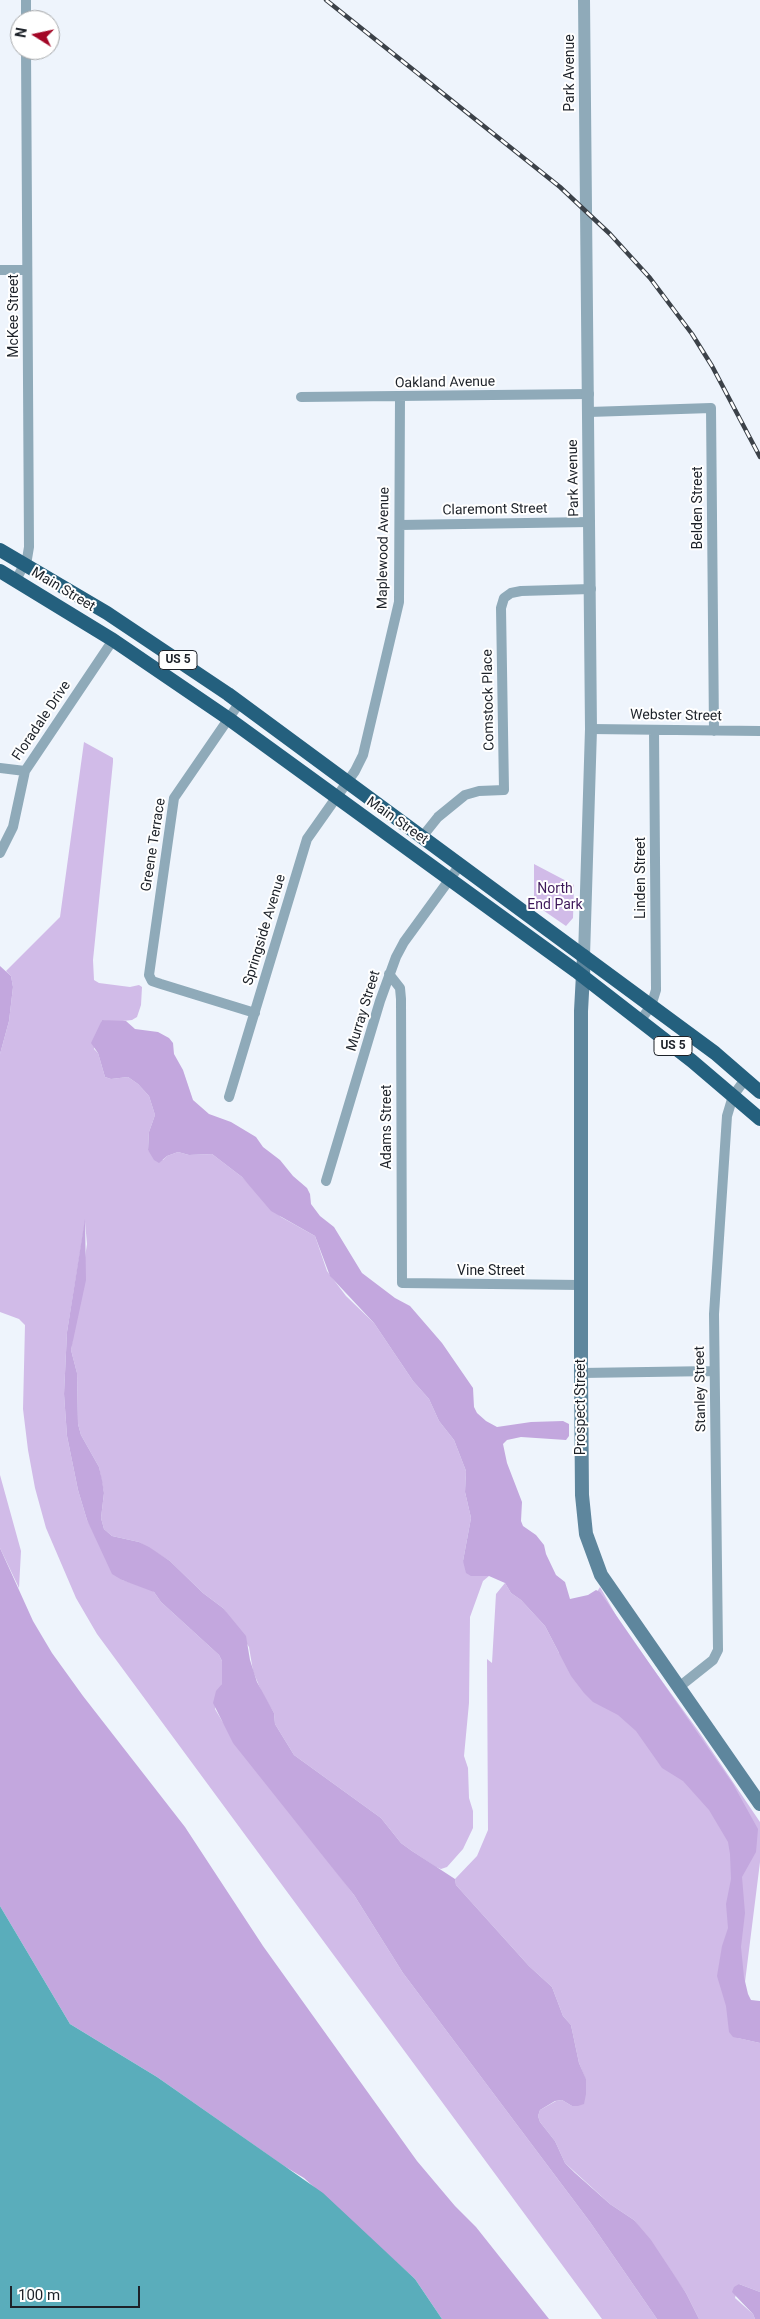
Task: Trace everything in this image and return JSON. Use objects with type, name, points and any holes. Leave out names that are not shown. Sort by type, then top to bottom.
[{"type":"highway","name":"Main Street","points":[[0,550],[125,625],[240,702],[720,1056],[760,1092]]},
{"type":"highway","name":"Main Street","points":[[0,571],[113,640],[229,719],[583,977],[760,1119]]},
{"type":"main road","name":"Prospect Street","points":[[584,956],[581,1373],[583,1511],[589,1547],[601,1575],[760,1804]]},
{"type":"street","name":"Park Avenue","points":[[584,0],[592,728],[584,956]]},
{"type":"street","name":"McKee Street","points":[[16,580],[24,564],[29,547],[26,60]]},
{"type":"street","points":[[0,270],[27,270]]},
{"type":"street","name":"Oakland Avenue","points":[[301,397],[589,394]]},
{"type":"street","name":"Maplewood Avenue","points":[[348,782],[363,755],[398,613],[400,590],[400,397]]},
{"type":"street","name":"Belden Street","points":[[588,412],[711,408],[714,731]]},
{"type":"street","name":"Claremont Street","points":[[400,525],[590,522]]},
{"type":"street","name":"Comstock Place","points":[[422,837],[438,817],[465,795],[504,790],[501,608],[504,598],[521,591],[591,589]]},
{"type":"street","name":"Floradale Drive","points":[[0,854],[13,827],[25,771],[113,640]]},
{"type":"street","name":"Greene Terrace","points":[[240,702],[174,798],[150,975],[152,981],[255,1013]]},
{"type":"street","name":"Webster Street","points":[[592,728],[760,731]]},
{"type":"street","name":"Linden Street","points":[[640,1021],[651,1006],[656,988],[654,730]]},
{"type":"street","points":[[0,768],[25,771]]},
{"type":"street","name":"Springside Avenue","points":[[229,1097],[307,839],[348,782]]},
{"type":"street","name":"Murray Street","points":[[326,1181],[389,974],[404,942],[460,865]]},
{"type":"street","name":"Adams Street","points":[[389,974],[400,988],[402,1284]]},
{"type":"street","name":"Stanley Street","points":[[679,1687],[713,1660],[718,1650],[714,1371],[715,1294],[727,1116],[733,1096],[746,1078]]},
{"type":"street","name":"Vine Street","points":[[402,1284],[581,1285]]},
{"type":"street","points":[[581,1373],[714,1371]]},
{"type":"green space","points":[[84,742],[113,758],[93,960],[94,980],[99,983],[130,987],[139,985],[142,987],[141,1005],[137,1017],[132,1020],[114,1022],[102,1020],[94,1049],[98,1053],[105,1077],[111,1079],[128,1077],[138,1084],[149,1096],[155,1115],[149,1132],[148,1150],[163,1160],[167,1156],[178,1152],[189,1155],[212,1154],[242,1177],[281,1217],[315,1236],[327,1271],[346,1296],[374,1323],[413,1381],[429,1399],[439,1421],[454,1440],[466,1471],[465,1492],[471,1518],[463,1561],[477,1576],[489,1576],[483,1581],[470,1617],[469,1703],[464,1756],[468,1768],[473,1828],[463,1849],[447,1867],[441,1869],[436,1867],[401,1843],[381,1818],[294,1755],[275,1724],[274,1713],[262,1693],[253,1671],[249,1647],[223,1608],[203,1593],[170,1561],[139,1542],[112,1536],[104,1529],[101,1518],[104,1493],[99,1467],[81,1435],[78,1424],[77,1373],[71,1350],[87,1244],[85,1222],[67,1332],[64,1394],[67,1436],[78,1490],[87,1520],[122,1580],[149,1588],[161,1602],[219,1655],[222,1661],[222,1684],[215,1709],[222,1721],[354,1895],[403,1973],[590,2222],[657,2319],[602,2319],[97,1634],[76,1598],[46,1528],[35,1488],[23,1409],[25,1325],[19,1319],[0,1312],[0,1054],[9,1021],[13,987],[11,976],[6,971],[60,917]]},
{"type":"green space","name":"North End Park","points":[[534,864],[574,885],[573,918],[566,926],[534,904]]},
{"type":"green space","points":[[0,1475],[21,1551],[19,1588],[0,1548]]},
{"type":"green space","points":[[505,1583],[511,1593],[521,1600],[545,1626],[559,1653],[600,1587],[622,1626],[699,1732],[760,1822],[760,1862],[738,2038],[760,2043],[760,2292],[739,2284],[735,2298],[753,2314],[755,2319],[699,2319],[686,2293],[634,2220],[610,2204],[565,2163],[555,2141],[540,2122],[538,2116],[540,2110],[556,2101],[562,2100],[572,2106],[586,2080],[579,2063],[571,2025],[563,2016],[552,1987],[529,1966],[456,1885],[455,1879],[477,1856],[488,1830],[487,1659],[492,1663],[496,1594]]},
{"type":"shaded area","points":[[0,966],[11,976],[13,987],[9,1021],[0,1054]]},
{"type":"shaded area","points":[[102,1020],[126,1021],[135,1029],[158,1032],[169,1038],[173,1043],[174,1054],[183,1070],[193,1100],[209,1114],[231,1122],[256,1137],[263,1147],[280,1160],[293,1176],[307,1188],[311,1204],[320,1216],[334,1227],[362,1273],[395,1298],[410,1306],[442,1343],[473,1388],[474,1407],[477,1413],[486,1421],[497,1427],[531,1422],[563,1421],[569,1424],[569,1436],[566,1440],[521,1437],[507,1440],[503,1444],[507,1463],[522,1502],[521,1521],[523,1526],[536,1535],[544,1545],[556,1575],[565,1582],[570,1599],[588,1595],[596,1590],[600,1592],[733,1784],[758,1829],[756,1852],[742,1877],[745,1913],[741,1947],[748,1994],[751,2000],[760,2001],[760,2043],[733,2037],[729,2032],[726,2006],[717,1976],[722,1946],[728,1928],[726,1904],[731,1879],[730,1854],[728,1842],[709,1810],[683,1781],[662,1768],[636,1731],[618,1715],[593,1702],[584,1693],[571,1676],[545,1626],[521,1600],[511,1593],[505,1583],[489,1576],[471,1576],[466,1573],[463,1561],[471,1518],[465,1492],[466,1471],[454,1440],[439,1421],[429,1399],[413,1381],[374,1323],[330,1276],[315,1236],[271,1211],[242,1177],[212,1154],[189,1155],[178,1152],[167,1156],[159,1163],[154,1160],[148,1150],[149,1132],[155,1115],[149,1096],[138,1084],[128,1077],[111,1079],[105,1077],[98,1053],[91,1043]]},
{"type":"shaded area","points":[[85,1219],[86,1280],[71,1350],[77,1373],[78,1424],[81,1435],[99,1467],[102,1480],[104,1493],[101,1518],[104,1529],[112,1536],[139,1542],[149,1547],[170,1561],[203,1593],[223,1608],[246,1636],[250,1660],[257,1682],[274,1713],[275,1724],[294,1755],[381,1818],[401,1843],[455,1879],[456,1885],[529,1966],[552,1987],[563,2016],[571,2025],[579,2063],[586,2079],[586,2094],[584,2104],[572,2106],[562,2100],[555,2101],[540,2110],[538,2116],[540,2122],[555,2141],[565,2163],[610,2204],[634,2220],[651,2240],[686,2293],[699,2319],[657,2319],[590,2222],[403,1973],[354,1895],[233,1743],[213,1703],[216,1691],[222,1684],[222,1661],[219,1655],[161,1602],[154,1592],[122,1580],[112,1574],[87,1520],[78,1490],[67,1436],[64,1394],[67,1332]]},
{"type":"shaded area","points":[[0,1548],[33,1621],[52,1653],[185,1827],[263,1946],[417,2161],[455,2206],[476,2227],[549,2319],[442,2319],[415,2279],[304,2178],[157,2077],[70,2024],[0,1906]]},
{"type":"shaded area","points":[[739,2284],[760,2292],[760,2319],[755,2319],[753,2314],[732,2292],[734,2287]]},
{"type":"water","points":[[0,1906],[70,2024],[157,2077],[323,2193],[415,2279],[442,2319],[0,2319]]},
{"type":"railway","points":[[326,0],[560,187],[610,234],[650,278],[692,334],[712,366],[760,457]]}]
